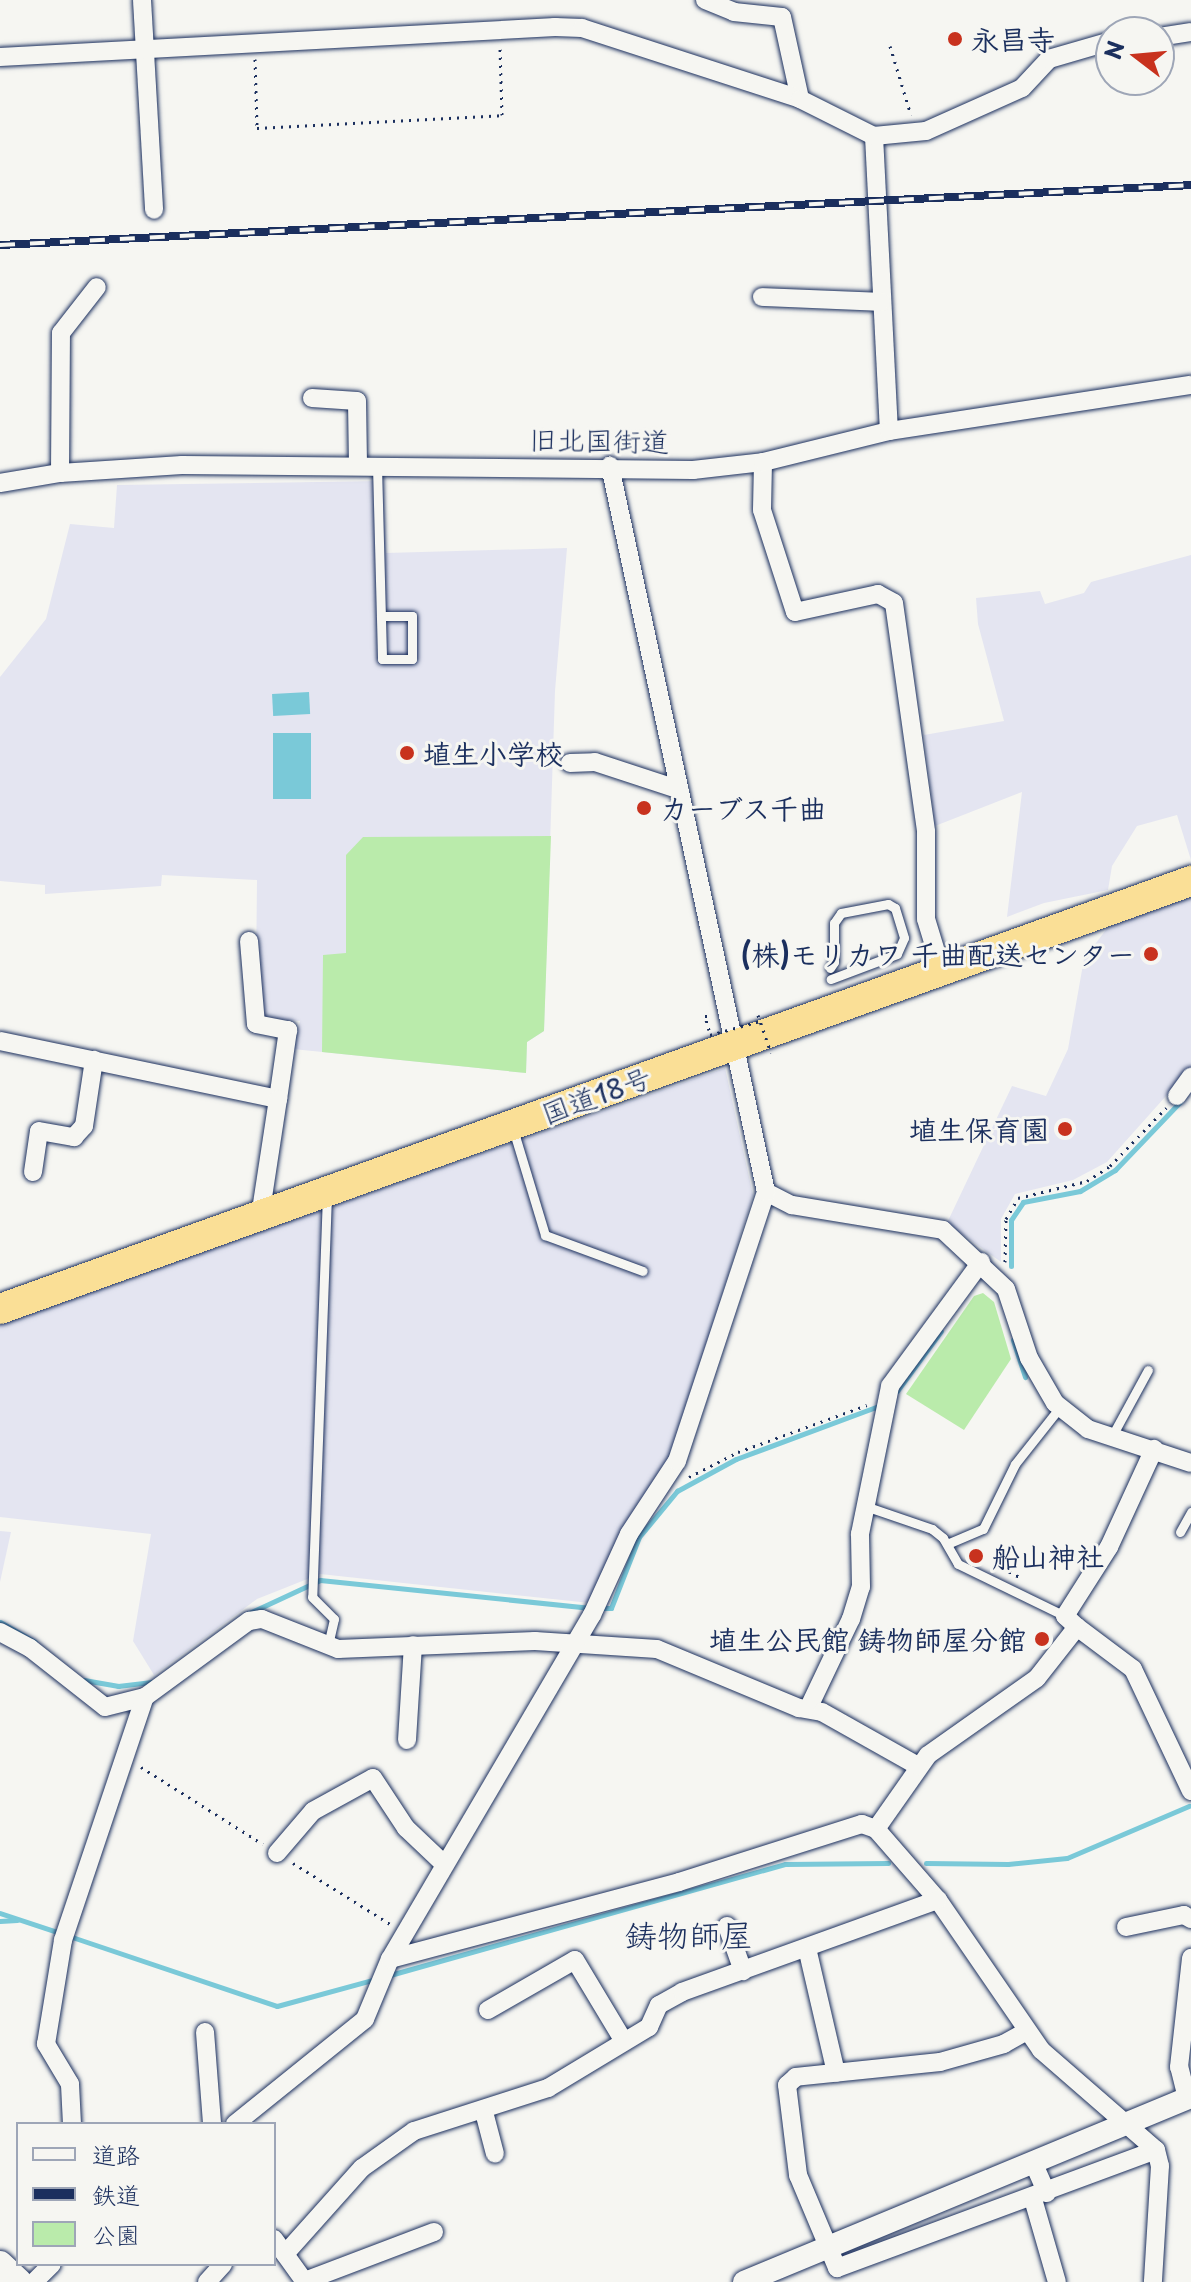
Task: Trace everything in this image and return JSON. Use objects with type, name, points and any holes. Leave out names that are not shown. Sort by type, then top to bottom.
[{"type":"highway","name":"国道18号","points":[[0,1309],[512,1126],[719,1038],[941,968],[1191,881]]},
{"type":"main road","points":[[0,2264],[19,2282]]},
{"type":"street","points":[[142,0],[154,210]]},
{"type":"street","points":[[705,0],[734,12],[782,17],[800,99]]},
{"type":"street","points":[[0,57],[582,28],[800,99],[874,136],[916,131],[1022,88],[1049,59],[1095,46]]},
{"type":"street","points":[[874,136],[889,431]]},
{"type":"street","points":[[60,473],[61,333],[97,287]]},
{"type":"street","points":[[762,297],[881,302]]},
{"type":"street","name":"旧北国街道","points":[[0,483],[60,473],[182,465],[610,466],[693,470],[763,462],[889,431],[1191,385]]},
{"type":"street","points":[[312,398],[357,401],[367,466]]},
{"type":"street","points":[[763,462],[762,510],[795,612],[878,594],[894,603],[926,832],[926,919],[941,968]]},
{"type":"street","points":[[237,2122],[365,2019],[386,1970],[444,1864],[596,1608],[629,1534],[677,1461],[766,1192],[719,1038],[680,790],[610,466]]},
{"type":"street","points":[[570,763],[595,762],[680,790]]},
{"type":"street","points":[[249,941],[256,1024],[288,1030],[260,1216]]},
{"type":"street","points":[[0,1041],[278,1099]]},
{"type":"street","points":[[33,1172],[39,1131],[74,1137],[84,1126],[94,1060]]},
{"type":"street","points":[[1177,1096],[1191,1077]]},
{"type":"street","points":[[766,1192],[792,1205],[943,1230],[981,1262],[1006,1289],[1042,1387],[1060,1407],[1088,1429],[1191,1463]]},
{"type":"street","points":[[808,1709],[851,1619],[861,1587],[865,1506],[889,1396],[981,1262]]},
{"type":"street","points":[[876,1829],[918,1766],[1037,1678],[1071,1622],[1146,1476],[1154,1449]]},
{"type":"street","points":[[0,1632],[30,1648],[105,1707],[145,1697],[249,1621],[262,1619],[328,1645],[535,1641],[574,1646],[657,1649],[822,1712],[918,1766]]},
{"type":"street","points":[[1071,1622],[1133,1669],[1191,1791]]},
{"type":"street","points":[[407,1740],[413,1645]]},
{"type":"street","points":[[72,2122],[70,2084],[46,2044],[65,1934],[145,1697]]},
{"type":"street","points":[[277,1853],[313,1811],[373,1778],[406,1828],[444,1864]]},
{"type":"street","points":[[386,1970],[862,1824],[876,1829],[938,1900],[1041,2050],[1156,2150],[1160,2166],[1153,2282]]},
{"type":"street","points":[[434,2232],[305,2282],[280,2247],[362,2168],[414,2131],[484,2112],[548,2088],[649,2027],[659,2005],[938,1900]]},
{"type":"street","points":[[1126,1927],[1184,1915],[1191,1919]]},
{"type":"street","points":[[727,1926],[743,1971]]},
{"type":"street","points":[[807,1948],[836,2073]]},
{"type":"street","points":[[744,2282],[1189,2098],[1179,2067],[1191,1958]]},
{"type":"street","points":[[488,2010],[575,1960],[623,2040]]},
{"type":"street","points":[[1027,2031],[1004,2044],[940,2062],[796,2077],[787,2085],[798,2175],[837,2268],[1040,2196],[1156,2150]]},
{"type":"street","points":[[205,2032],[212,2122]]},
{"type":"street","points":[[484,2112],[495,2154]]},
{"type":"street","points":[[1033,2162],[1057,2282]]},
{"type":"street","points":[[951,2196],[962,2224]]},
{"type":"street","points":[[34,2282],[50,2266]]},
{"type":"street","points":[[207,2282],[221,2266]]},
{"type":"lane","points":[[367,466],[382,659],[412,659],[412,616],[381,616]]},
{"type":"lane","points":[[888,904],[895,908],[904,938],[897,954],[830,973],[834,962],[834,923],[841,913],[888,904]]},
{"type":"lane","points":[[512,1126],[545,1235],[643,1271]]},
{"type":"lane","points":[[327,1192],[312,1597],[334,1619],[328,1645]]},
{"type":"lane","points":[[1112,1436],[1148,1370]]},
{"type":"lane","points":[[947,1544],[983,1529],[1015,1464],[1060,1407]]},
{"type":"lane","points":[[865,1506],[932,1529],[947,1544],[958,1564],[1071,1622]]},
{"type":"lane","points":[[1180,1532],[1191,1512]]},
{"type":"path","points":[[254,44],[257,128],[502,115],[499,30]]},
{"type":"path","points":[[890,46],[916,131]]},
{"type":"path","points":[[758,1015],[771,1053]]},
{"type":"path","points":[[719,1038],[760,1021]]},
{"type":"path","points":[[997,1279],[1005,1267],[1006,1219],[1018,1198],[1087,1181],[1110,1166],[1177,1096]]},
{"type":"path","points":[[658,1494],[711,1463],[889,1396]]},
{"type":"shaded area","points":[[383,481],[386,553],[567,548],[555,691],[544,1031],[527,1042],[526,1073],[293,1049],[300,1021],[266,1018],[262,1009],[256,974],[257,880],[162,875],[161,886],[45,894],[45,885],[0,881],[0,677],[46,619],[70,524],[114,528],[117,485]]},
{"type":"shaded area","points":[[1191,555],[1191,860],[1177,815],[1137,826],[1112,866],[1108,890],[1044,903],[1007,917],[1022,792],[935,826],[924,735],[1004,721],[978,624],[976,598],[1040,591],[1045,604],[1084,593],[1091,582]]},
{"type":"shaded area","name":"埴生保育園","points":[[1191,897],[1191,1068],[1107,1162],[1073,1180],[1015,1194],[1001,1219],[1001,1262],[947,1223],[1012,1086],[1046,1096],[1068,1049],[1084,959],[1108,927]]},
{"type":"shaded area","points":[[725,1068],[753,1195],[672,1456],[590,1603],[320,1574],[257,1599],[154,1675],[133,1641],[151,1534],[0,1517],[0,1323]]},
{"type":"shaded area","points":[[0,1531],[11,1532],[0,1582]]},
{"type":"green space","points":[[551,836],[544,1031],[527,1042],[526,1073],[322,1052],[323,955],[346,953],[346,855],[363,837]]},
{"type":"green space","points":[[983,1293],[994,1302],[1011,1359],[964,1430],[906,1394],[974,1296]]},
{"type":"water","points":[[309,692],[310,714],[273,716],[272,694]]},
{"type":"water","points":[[273,733],[311,733],[311,799],[273,799]]},
{"type":"waterway","points":[[1011,1266],[1011,1220],[1023,1202],[1080,1191],[1115,1170],[1181,1101]]},
{"type":"waterway","points":[[897,1391],[941,1331]]},
{"type":"waterway","points":[[1013,1340],[1025,1377]]},
{"type":"waterway","points":[[599,1608],[611,1608],[639,1537],[677,1491],[736,1459],[881,1405]]},
{"type":"waterway","points":[[245,1615],[320,1580],[589,1608]]},
{"type":"waterway","points":[[0,1622],[35,1642]]},
{"type":"waterway","points":[[84,1680],[118,1686],[152,1682]]},
{"type":"waterway","points":[[926,1863],[1008,1864],[1067,1858],[1189,1806]]},
{"type":"waterway","points":[[390,1975],[785,1864],[888,1863]]},
{"type":"waterway","points":[[0,1913],[60,1933]]},
{"type":"waterway","points":[[0,1921],[17,1920]]},
{"type":"waterway","points":[[69,1936],[277,2006],[376,1979]]},
{"type":"railway","points":[[0,245],[1191,185]]},
{"type":"place","name":"永昌寺","points":[[955,39]]},
{"type":"place","name":"埴生小学校","points":[[407,753]]},
{"type":"place","name":"カーブス千曲","points":[[644,808]]},
{"type":"place","name":"(株)モリカワ 千曲配送センター","points":[[1151,954]]},
{"type":"place","name":"埴生保育園","points":[[1065,1129]]},
{"type":"place","name":"船山神社","points":[[976,1556]]},
{"type":"place","name":"埴生公民館 鋳物師屋分館","points":[[1042,1639]]},
{"type":"district","name":"鋳物師屋","points":[[689,1934]]}]
